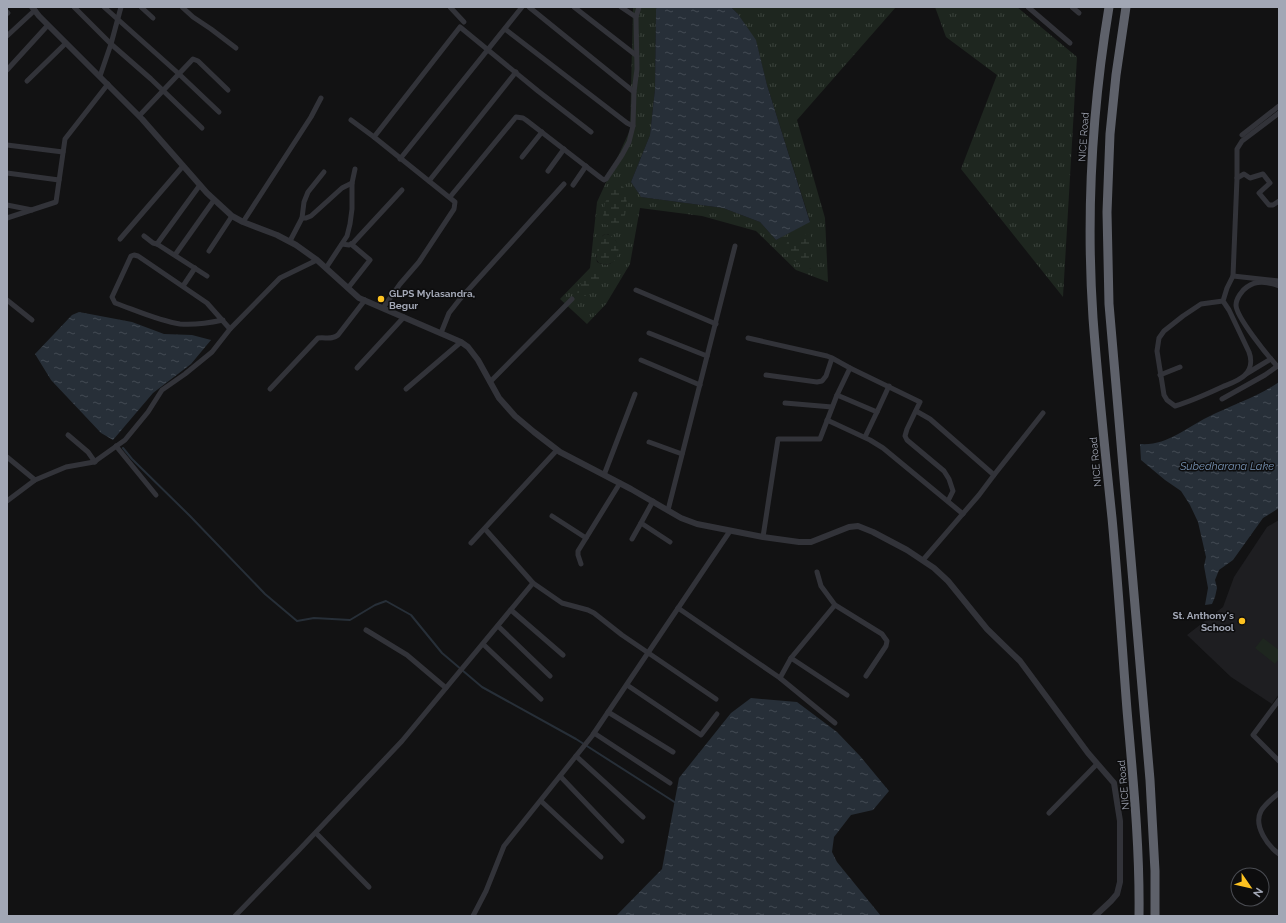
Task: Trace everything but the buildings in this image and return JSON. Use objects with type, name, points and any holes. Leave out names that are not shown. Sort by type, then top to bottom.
[{"type":"highway","name":"NICE Road","points":[[1109,7],[1101,61],[1092,167],[1090,216],[1092,308],[1116,564],[1136,819],[1139,862],[1139,916]]},
{"type":"highway","points":[[1126,7],[1116,75],[1110,134],[1107,212],[1109,304],[1151,796],[1155,871],[1155,916]]},
{"type":"street","points":[[74,7],[111,44],[151,79],[202,128]]},
{"type":"street","points":[[104,7],[219,112]]},
{"type":"street","points":[[100,76],[111,44],[121,7]]},
{"type":"street","points":[[141,7],[153,18]]},
{"type":"street","points":[[182,7],[193,17],[236,48]]},
{"type":"street","points":[[450,7],[464,22]]},
{"type":"street","points":[[400,158],[522,7]]},
{"type":"street","points":[[529,7],[634,92]]},
{"type":"street","points":[[574,7],[637,56]]},
{"type":"street","points":[[621,7],[636,17]]},
{"type":"street","points":[[450,198],[516,117],[523,118],[601,178],[604,180],[606,179],[629,142],[633,126],[634,92],[637,69],[636,17],[639,7]]},
{"type":"street","points":[[1028,7],[1070,43]]},
{"type":"street","points":[[1072,7],[1079,13]]},
{"type":"street","points":[[7,36],[33,9],[139,116],[200,185],[232,216],[290,241],[318,260],[359,298],[441,333],[461,342],[468,347],[478,360],[499,398],[515,416],[557,450],[653,501],[681,518],[697,524],[763,537],[799,542],[811,542],[849,527],[858,526],[873,532],[907,550],[934,568],[948,581],[987,629],[1020,661],[1088,753],[1114,783],[1120,821],[1120,882],[1117,894],[1095,916]]},
{"type":"street","points":[[7,70],[48,25]]},
{"type":"street","points":[[374,137],[460,27],[591,132]]},
{"type":"street","points":[[505,29],[627,123],[633,126]]},
{"type":"street","points":[[27,81],[66,43]]},
{"type":"street","points":[[139,116],[193,59],[198,61],[228,90]]},
{"type":"street","points":[[429,181],[516,72]]},
{"type":"street","points":[[7,218],[56,202],[65,139],[108,84]]},
{"type":"street","points":[[243,222],[311,117],[321,98]]},
{"type":"street","points":[[1242,135],[1279,106]]},
{"type":"street","points":[[1223,301],[1233,276],[1237,149],[1242,141],[1279,113]]},
{"type":"street","points":[[351,120],[455,202],[454,209],[419,262],[400,284],[383,308]]},
{"type":"street","points":[[522,157],[542,132]]},
{"type":"street","points":[[7,145],[63,152]]},
{"type":"street","points":[[548,171],[564,149]]},
{"type":"street","points":[[120,239],[183,166]]},
{"type":"street","points":[[573,185],[586,166]]},
{"type":"street","points":[[326,268],[347,236],[350,224],[352,183],[355,169]]},
{"type":"street","points":[[290,241],[302,218],[304,202],[308,192],[324,172]]},
{"type":"street","points":[[7,173],[59,180]]},
{"type":"street","points":[[1237,178],[1244,174],[1251,178],[1263,174],[1270,183],[1259,193],[1269,205],[1273,205],[1279,201]]},
{"type":"street","points":[[302,218],[311,216],[342,188],[352,183]]},
{"type":"street","points":[[441,333],[449,313],[460,299],[564,184]]},
{"type":"street","points":[[157,244],[200,185]]},
{"type":"street","points":[[342,244],[349,245],[357,239],[402,190]]},
{"type":"street","points":[[175,255],[214,200]]},
{"type":"street","points":[[7,205],[32,210]]},
{"type":"street","points":[[209,250],[232,216]]},
{"type":"street","points":[[144,236],[207,276]]},
{"type":"street","points":[[348,288],[370,260],[351,244]]},
{"type":"street","points":[[668,510],[735,246]]},
{"type":"street","points":[[223,320],[197,324],[179,324],[115,303],[112,298],[131,256],[134,255],[143,258],[207,303],[223,320],[230,328]]},
{"type":"street","points":[[7,501],[35,480],[66,467],[95,462],[125,440],[148,412],[162,390],[212,352],[230,328],[280,278],[318,260]]},
{"type":"street","points":[[183,286],[195,268]]},
{"type":"street","points":[[1233,276],[1279,281]]},
{"type":"street","points":[[1222,399],[1265,375],[1278,365],[1254,339],[1238,313],[1236,305],[1245,288],[1253,283],[1260,282],[1279,286]]},
{"type":"street","points":[[636,290],[716,324]]},
{"type":"street","points":[[490,382],[572,299]]},
{"type":"street","points":[[7,300],[32,320]]},
{"type":"street","points":[[270,389],[318,338],[334,338],[338,336],[365,300]]},
{"type":"street","points":[[1223,301],[1229,310],[1252,358],[1251,365],[1245,375]]},
{"type":"street","points":[[1223,301],[1201,304],[1164,331],[1159,338],[1157,351],[1160,376],[1164,396],[1167,400],[1176,406],[1192,401],[1236,381],[1271,359]]},
{"type":"street","points":[[357,368],[404,317]]},
{"type":"street","points":[[649,333],[707,356]]},
{"type":"street","points":[[748,338],[832,358],[920,402],[905,432],[905,436],[907,440],[944,471],[950,479],[953,492],[948,501]]},
{"type":"street","points":[[406,389],[461,342]]},
{"type":"street","points":[[766,375],[817,382],[822,381],[826,376],[832,358]]},
{"type":"street","points":[[640,360],[700,385]]},
{"type":"street","points":[[1160,376],[1180,366]]},
{"type":"street","points":[[763,537],[778,439],[820,439],[832,407],[850,368]]},
{"type":"street","points":[[865,438],[889,386]]},
{"type":"street","points":[[604,475],[634,394]]},
{"type":"street","points":[[838,395],[877,412]]},
{"type":"street","points":[[785,404],[832,407]]},
{"type":"street","points":[[916,411],[930,419],[994,475]]},
{"type":"street","points":[[923,560],[980,495],[1043,413]]},
{"type":"street","points":[[827,420],[883,448],[963,514]]},
{"type":"street","points":[[68,435],[88,452],[95,462]]},
{"type":"street","points":[[649,442],[682,454]]},
{"type":"street","points":[[116,446],[156,495]]},
{"type":"street","points":[[471,544],[557,450]]},
{"type":"street","points":[[7,457],[35,480]]},
{"type":"street","points":[[581,564],[578,551],[620,483]]},
{"type":"street","points":[[632,539],[653,501]]},
{"type":"street","points":[[552,516],[586,538]]},
{"type":"street","points":[[641,522],[670,542]]},
{"type":"street","points":[[485,529],[534,583],[562,603],[594,613],[622,635],[716,699]]},
{"type":"street","points":[[473,916],[486,891],[504,846],[588,742],[730,531]]},
{"type":"street","points":[[817,572],[821,586],[835,605],[882,634],[888,642],[866,676]]},
{"type":"street","points":[[234,916],[316,833],[402,741],[534,583]]},
{"type":"street","points":[[780,678],[791,658],[835,605]]},
{"type":"street","points":[[678,608],[780,678],[835,723]]},
{"type":"street","points":[[511,610],[563,656]]},
{"type":"street","points":[[498,626],[550,676]]},
{"type":"street","points":[[366,630],[407,655],[446,688]]},
{"type":"street","points":[[483,644],[541,699]]},
{"type":"street","points":[[791,658],[847,695]]},
{"type":"street","points":[[627,685],[701,735],[717,714]]},
{"type":"street","points":[[1279,700],[1253,735],[1279,761]]},
{"type":"street","points":[[608,712],[673,752]]},
{"type":"street","points":[[594,733],[670,783]]},
{"type":"street","points":[[576,756],[643,817]]},
{"type":"street","points":[[1049,813],[1097,764]]},
{"type":"street","points":[[560,776],[622,841]]},
{"type":"street","points":[[1279,793],[1262,810],[1259,816],[1264,836],[1272,848],[1279,854]]},
{"type":"street","points":[[541,800],[601,857]]},
{"type":"street","points":[[316,833],[369,887]]},
{"type":"shaded area","name":"St. Anthony's School","points":[[1279,520],[1279,694],[1272,704],[1231,677],[1187,635],[1223,607],[1234,577],[1267,527]]},
{"type":"green space","points":[[633,7],[657,7],[655,89],[650,135],[631,182],[641,197],[723,208],[760,222],[776,240],[810,221],[767,85],[756,41],[738,14],[731,7],[896,7],[797,120],[825,218],[828,282],[796,270],[756,231],[702,216],[640,208],[630,264],[606,304],[587,324],[560,299],[590,268],[597,202],[630,130]],"holes":[[[608,234],[616,241],[617,251],[612,263],[603,264],[597,262],[596,257],[603,235]],[[785,252],[811,255],[811,269]]]},
{"type":"green space","points":[[935,7],[1017,7],[1077,57],[1063,297],[961,169],[997,75],[946,37]]},
{"type":"green space","points":[[614,183],[622,186],[627,194],[624,218],[619,225],[614,226],[602,223],[605,203]]},
{"type":"green space","points":[[811,232],[811,269],[798,264],[785,252],[787,242]]},
{"type":"green space","points":[[606,234],[615,239],[618,253],[614,262],[603,264],[599,263],[596,259],[599,241]]},
{"type":"green space","points":[[591,272],[604,275],[586,296],[577,295],[578,287]]},
{"type":"green space","points":[[1263,638],[1279,650],[1279,659],[1275,664],[1255,648]]},
{"type":"water","points":[[657,7],[731,7],[738,14],[756,40],[767,85],[810,222],[776,240],[760,222],[723,208],[641,197],[631,182],[650,135],[655,89]]},
{"type":"water","points":[[79,312],[132,322],[164,334],[192,335],[211,340],[191,364],[153,393],[113,440],[101,433],[51,380],[35,354],[72,315]]},
{"type":"water","name":"Subedharana Lake","points":[[1279,382],[1279,508],[1263,518],[1233,560],[1219,570],[1215,580],[1217,588],[1215,597],[1212,604],[1205,605],[1208,588],[1204,566],[1206,557],[1198,522],[1181,491],[1141,460],[1140,444],[1159,442],[1176,435],[1200,421],[1253,397]]},
{"type":"water","points":[[751,698],[797,702],[837,732],[860,756],[889,791],[873,810],[851,815],[834,837],[832,852],[837,862],[881,916],[616,916],[662,869],[679,778],[731,713]]},
{"type":"waterway","points":[[123,448],[132,459],[190,516],[265,594],[297,621],[314,618],[350,620],[375,605],[386,601],[411,615],[442,653],[482,687],[576,739],[676,803]]},
{"type":"place","name":"GLPS Mylasandra, Begur","points":[[381,299]]},
{"type":"place","name":"St. Anthony's School","points":[[1242,621]]}]
